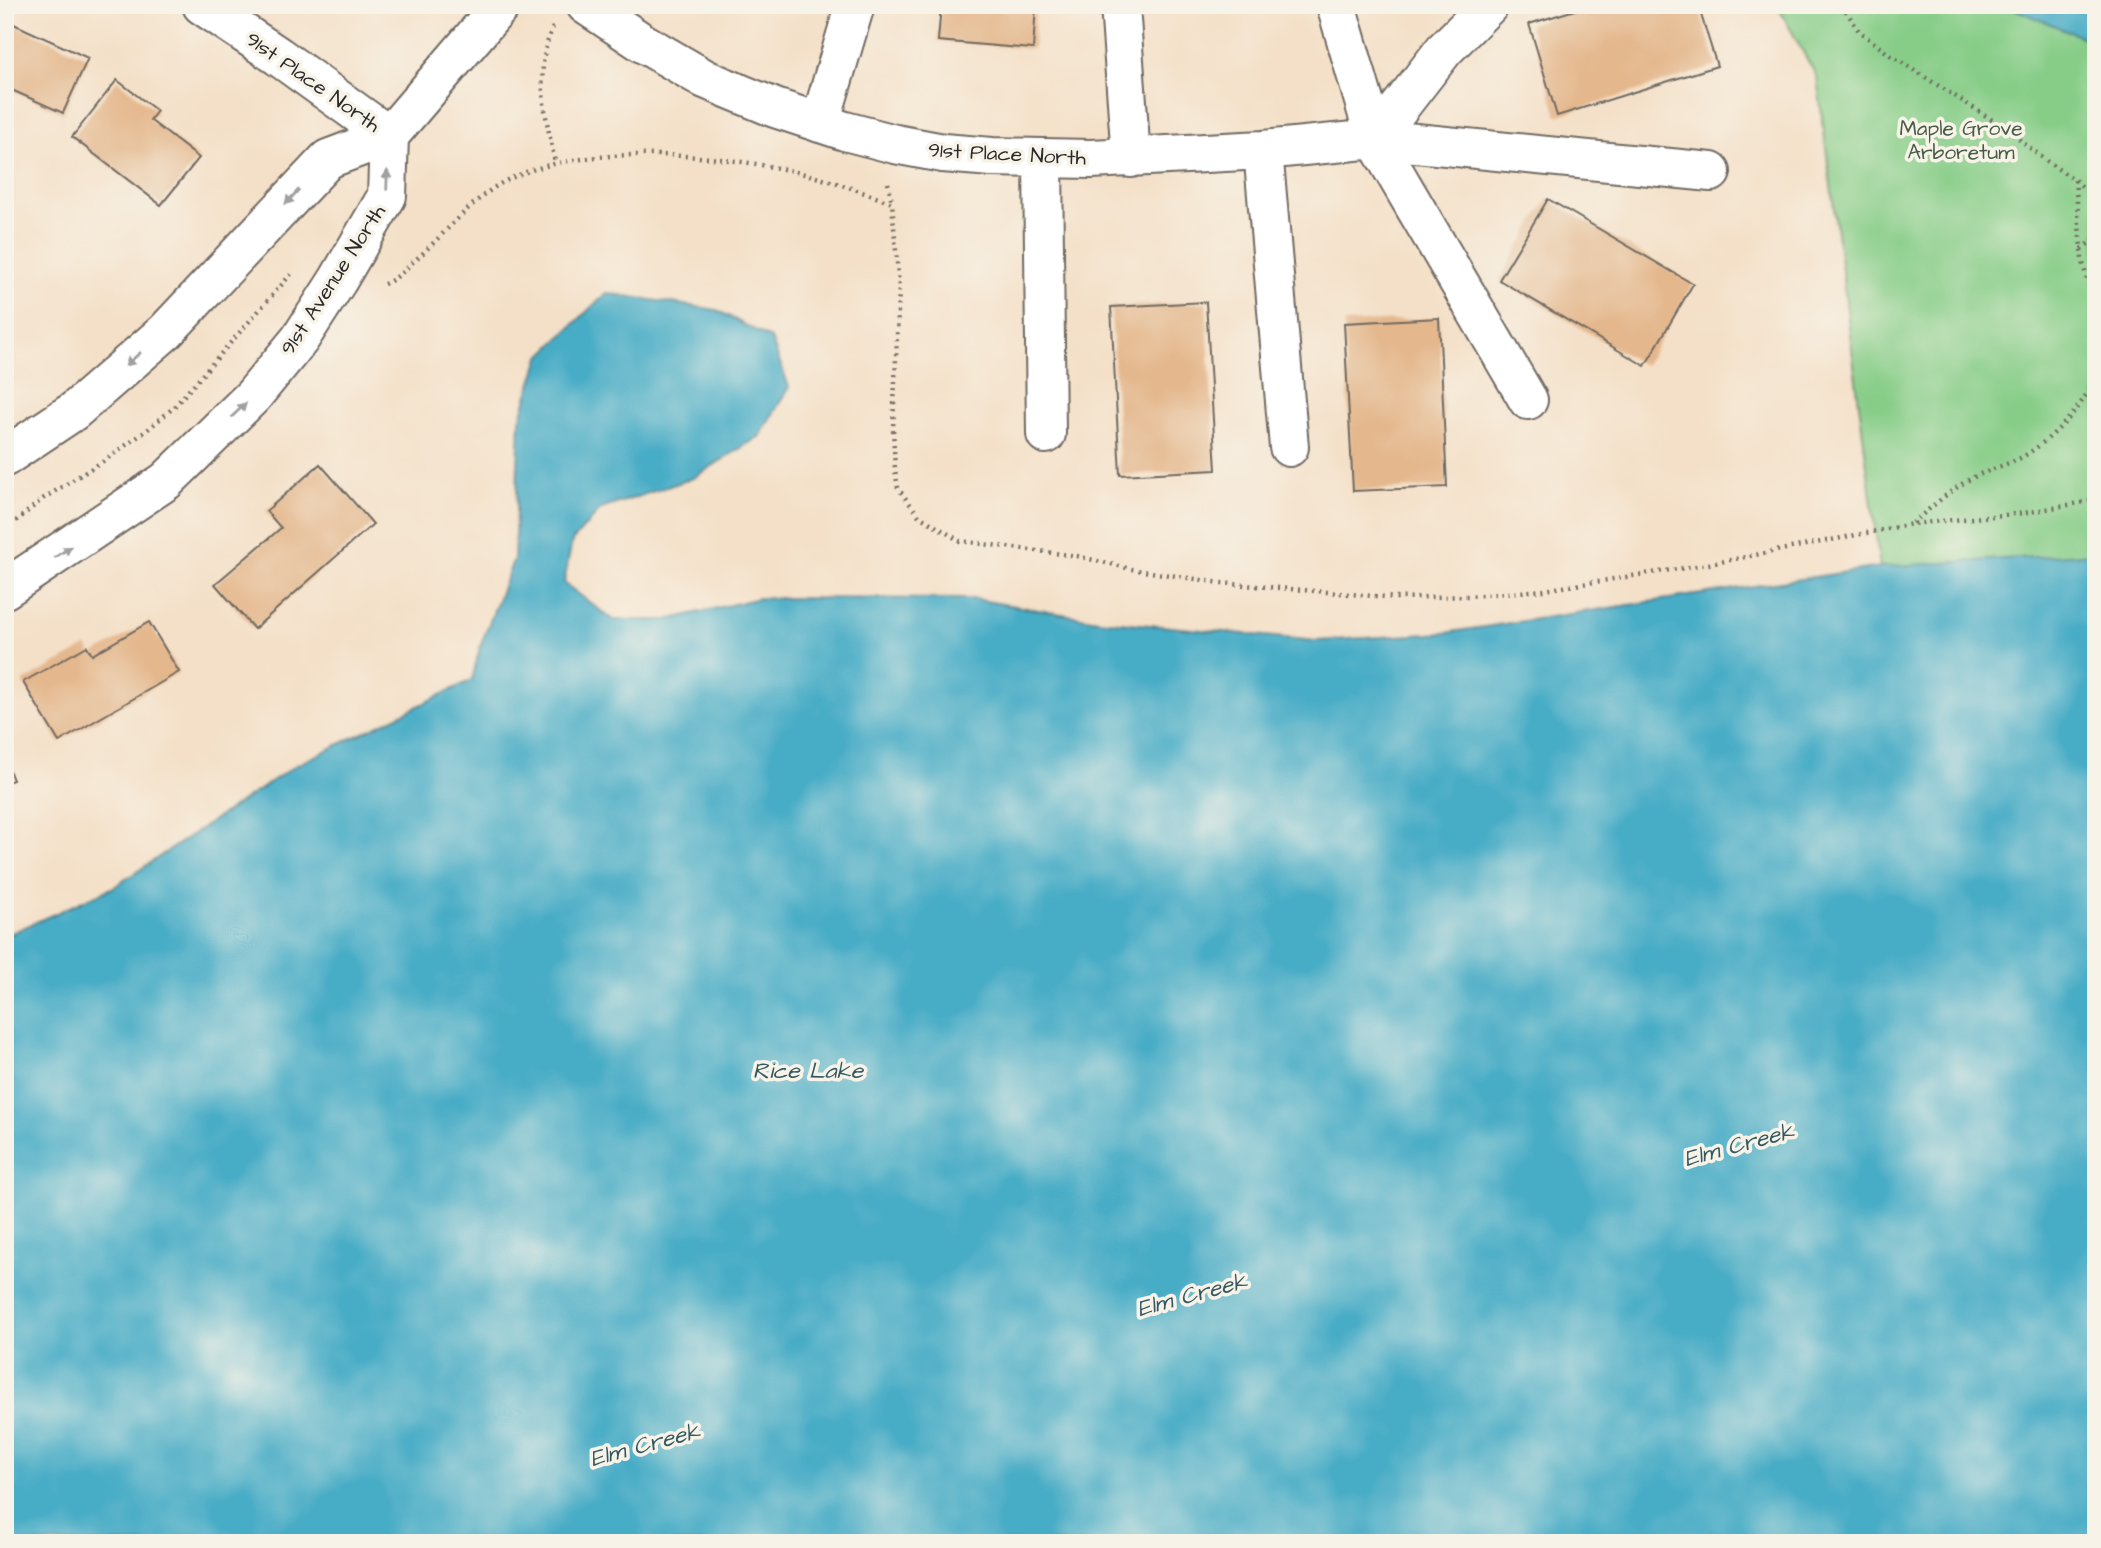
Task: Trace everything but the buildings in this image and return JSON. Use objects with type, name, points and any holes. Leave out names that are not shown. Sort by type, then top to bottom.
[{"type":"street","name":"91st Place North","points":[[202,5],[389,136]]},
{"type":"street","points":[[5,457],[74,411],[166,331],[328,159],[389,136],[500,5]]},
{"type":"street","points":[[820,123],[855,5]]},
{"type":"street","points":[[1120,5],[1131,158]]},
{"type":"street","points":[[1336,5],[1375,139],[1528,400]]},
{"type":"street","points":[[1375,139],[1444,50],[1489,5]]},
{"type":"street","name":"91st Place North","points":[[570,15],[643,43],[705,79],[820,123],[895,144],[943,153],[1043,159],[1131,158],[1263,150],[1375,139],[1711,172]]},
{"type":"street","name":"91st Avenue North","points":[[5,589],[166,481],[253,396],[300,339],[387,196],[389,136]]},
{"type":"street","points":[[1263,150],[1289,447]]},
{"type":"street","points":[[1043,159],[1046,434]]},
{"type":"path","points":[[1842,5],[1859,31],[1890,55],[2005,128],[2096,199]]},
{"type":"path","points":[[555,163],[542,90],[541,62],[546,41],[570,15]]},
{"type":"path","points":[[380,286],[392,281],[432,246],[480,197],[519,175],[555,163],[642,155],[760,165],[842,184],[892,203],[899,286],[893,429],[895,470],[898,488],[919,516],[960,541],[1065,554],[1131,569],[1221,583],[1397,598],[1544,590],[1716,563],[1912,524],[2024,513],[2096,500]]},
{"type":"path","points":[[2075,180],[2081,250],[2096,317]]},
{"type":"path","points":[[2081,250],[2096,238]]},
{"type":"path","points":[[5,530],[44,498],[127,445],[174,407],[293,273]]},
{"type":"path","points":[[1912,524],[1948,493],[1974,477],[2025,456],[2048,438],[2071,415],[2091,387],[2096,375]]},
{"type":"green space","name":"Maple Grove Arboretum","points":[[1777,5],[2096,5],[2096,572],[1880,567],[1817,77]]},
{"type":"water","points":[[2005,5],[2096,5],[2096,43]]},
{"type":"water","name":"Rice Lake","points":[[606,293],[717,310],[771,339],[789,387],[760,436],[693,478],[601,509],[572,541],[564,583],[613,620],[667,620],[759,598],[974,599],[1098,620],[1317,641],[1444,633],[1880,567],[2096,553],[2096,1543],[5,1543],[5,936],[114,887],[296,765],[472,680],[480,647],[514,558],[520,420],[540,357]]},
{"type":"water label","name":"Elm Creek","points":[[1739,1145]]},
{"type":"water label","name":"Elm Creek","points":[[1192,1295]]},
{"type":"water label","name":"Elm Creek","points":[[645,1445]]}]
